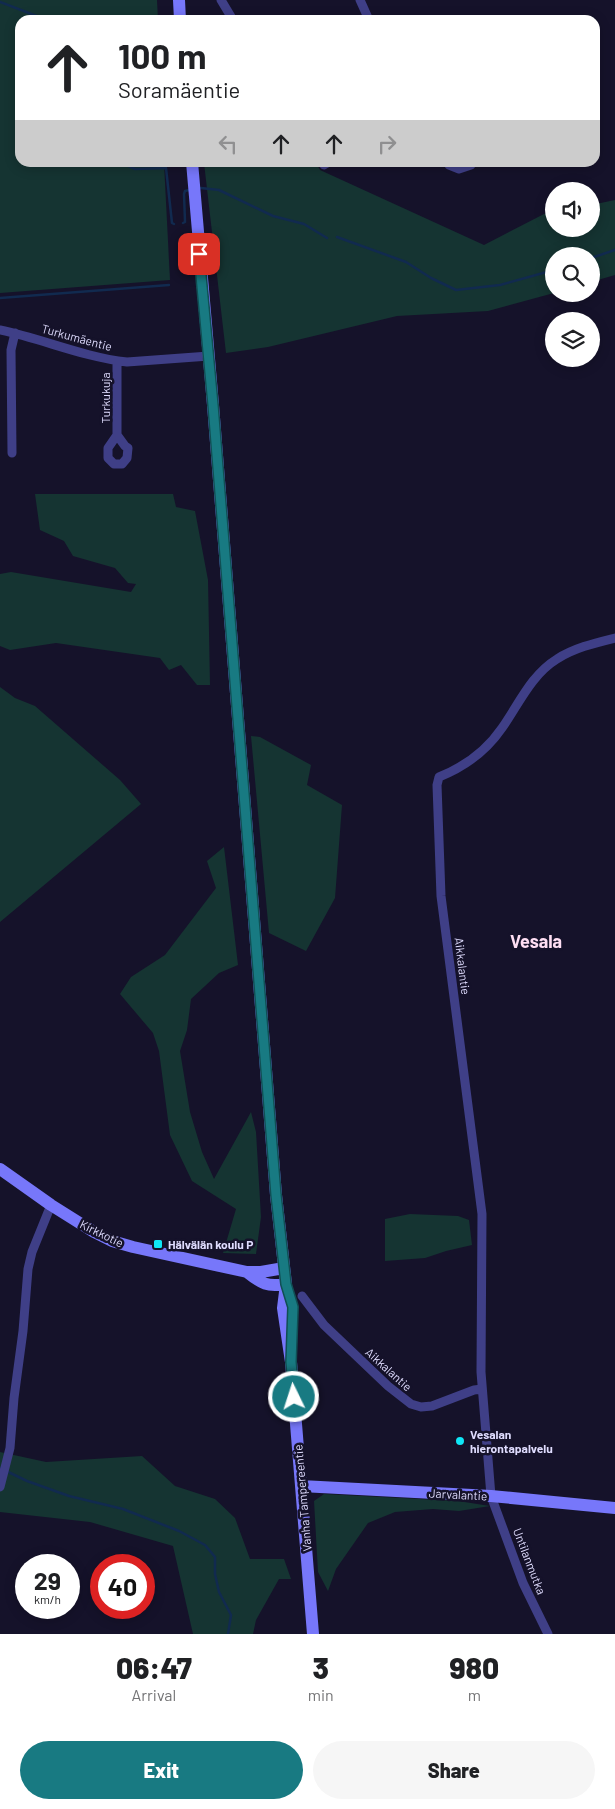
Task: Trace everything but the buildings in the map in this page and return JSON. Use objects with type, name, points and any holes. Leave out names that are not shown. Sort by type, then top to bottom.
[{"type":"street","points":[[179,0],[180,15]]},
{"type":"street","points":[[221,0],[230,15]]},
{"type":"street","points":[[360,0],[367,15]]},
{"type":"street","name":"Vanha Tampereentie","points":[[192,167],[286,1284],[283,1308],[291,1362],[313,1634]]},
{"type":"street","name":"Turkumäentie","points":[[0,330],[80,353],[117,361],[127,362],[209,356]]},
{"type":"street","points":[[12,453],[11,350],[15,333]]},
{"type":"street","name":"Turkukuja","points":[[117,361],[118,435]]},
{"type":"street","name":"Aikkalantie","points":[[491,1496],[482,1389],[482,1214],[441,896],[436,785],[439,777],[464,765],[491,741],[501,730],[528,687],[556,659],[586,646],[615,638]]},
{"type":"street","name":"Kirkkotie","points":[[0,1169],[94,1232],[112,1240],[133,1247],[247,1272],[261,1272],[284,1268]]},
{"type":"street","points":[[0,1487],[10,1448],[28,1269],[32,1252],[51,1204]]},
{"type":"street","name":"Kirkkotie","points":[[247,1272],[263,1284],[274,1286],[286,1284]]},
{"type":"street","name":"Aikkalantie","points":[[302,1296],[324,1325],[388,1386],[412,1404],[421,1407],[432,1406],[474,1390],[482,1389]]},
{"type":"street","name":"Jarvalantie","points":[[301,1486],[491,1496],[615,1508]]},
{"type":"street","name":"Untilanmutka","points":[[491,1496],[523,1583],[548,1634]]},
{"type":"green space","points":[[0,0],[157,0],[158,15],[15,15],[15,167],[164,167],[170,280],[0,293]]},
{"type":"green space","points":[[204,167],[318,167],[320,170],[484,245],[545,214],[545,237],[600,237],[600,203],[615,200],[615,275],[600,279],[600,247],[545,247],[545,295],[488,311],[397,316],[268,347],[226,353]]},
{"type":"green space","points":[[35,494],[173,494],[176,507],[195,511],[208,580],[210,685],[197,685],[181,665],[169,670],[160,658],[56,643],[10,650],[0,646],[0,574],[11,572],[131,592],[136,584],[128,583],[115,568],[73,556],[64,541],[40,530]]},
{"type":"green space","points":[[0,687],[15,698],[35,706],[120,780],[141,804],[0,922]]},
{"type":"green space","points":[[251,736],[260,737],[311,765],[307,785],[342,805],[335,898],[306,951],[269,933]]},
{"type":"green space","points":[[224,847],[238,965],[219,973],[191,999],[187,1030],[180,1051],[190,1112],[202,1152],[214,1179],[251,1112],[256,1132],[261,1217],[256,1254],[223,1253],[236,1209],[192,1181],[170,1135],[159,1051],[153,1033],[120,994],[131,977],[165,955],[216,888],[207,861]]},
{"type":"green space","points":[[410,1214],[458,1216],[469,1220],[472,1245],[425,1258],[385,1261],[385,1219]]},
{"type":"green space","points":[[0,1452],[46,1462],[142,1456],[175,1486],[215,1499],[235,1518],[250,1559],[284,1559],[291,1579],[279,1579],[256,1620],[253,1634],[193,1634],[173,1546],[90,1522],[0,1512]]},
{"type":"green space","points":[[324,1494],[458,1501],[490,1506],[459,1511],[433,1509],[395,1512],[368,1523],[336,1569],[328,1591],[318,1572],[314,1501]]},
{"type":"waterway","points":[[0,2],[34,15]]},
{"type":"waterway","points":[[131,167],[135,169],[166,168],[172,223],[174,224]]},
{"type":"waterway","points":[[201,188],[219,190],[273,216],[304,224],[327,238]]},
{"type":"waterway","points":[[183,223],[185,222],[184,194],[185,191],[189,190]]},
{"type":"waterway","points":[[337,237],[406,262],[431,278],[456,290],[500,285],[545,272]]},
{"type":"waterway","points":[[600,255],[615,250]]},
{"type":"waterway","points":[[0,298],[169,285]]},
{"type":"waterway","points":[[0,1468],[27,1481],[69,1496],[123,1509],[179,1531],[205,1545],[215,1557],[215,1574],[219,1592],[231,1615],[228,1634]]},
{"type":"place","name":"Hälvälän koulu P","points":[[158,1244]]},
{"type":"place","name":"Vesalan hierontapalvelu","points":[[460,1441]]},
{"type":"district","name":"Vesala","points":[[536,941]]},
{"type":"route","points":[[199,254],[272,1120],[276,1195],[286,1284],[293,1307],[291,1362],[294,1397]]}]
